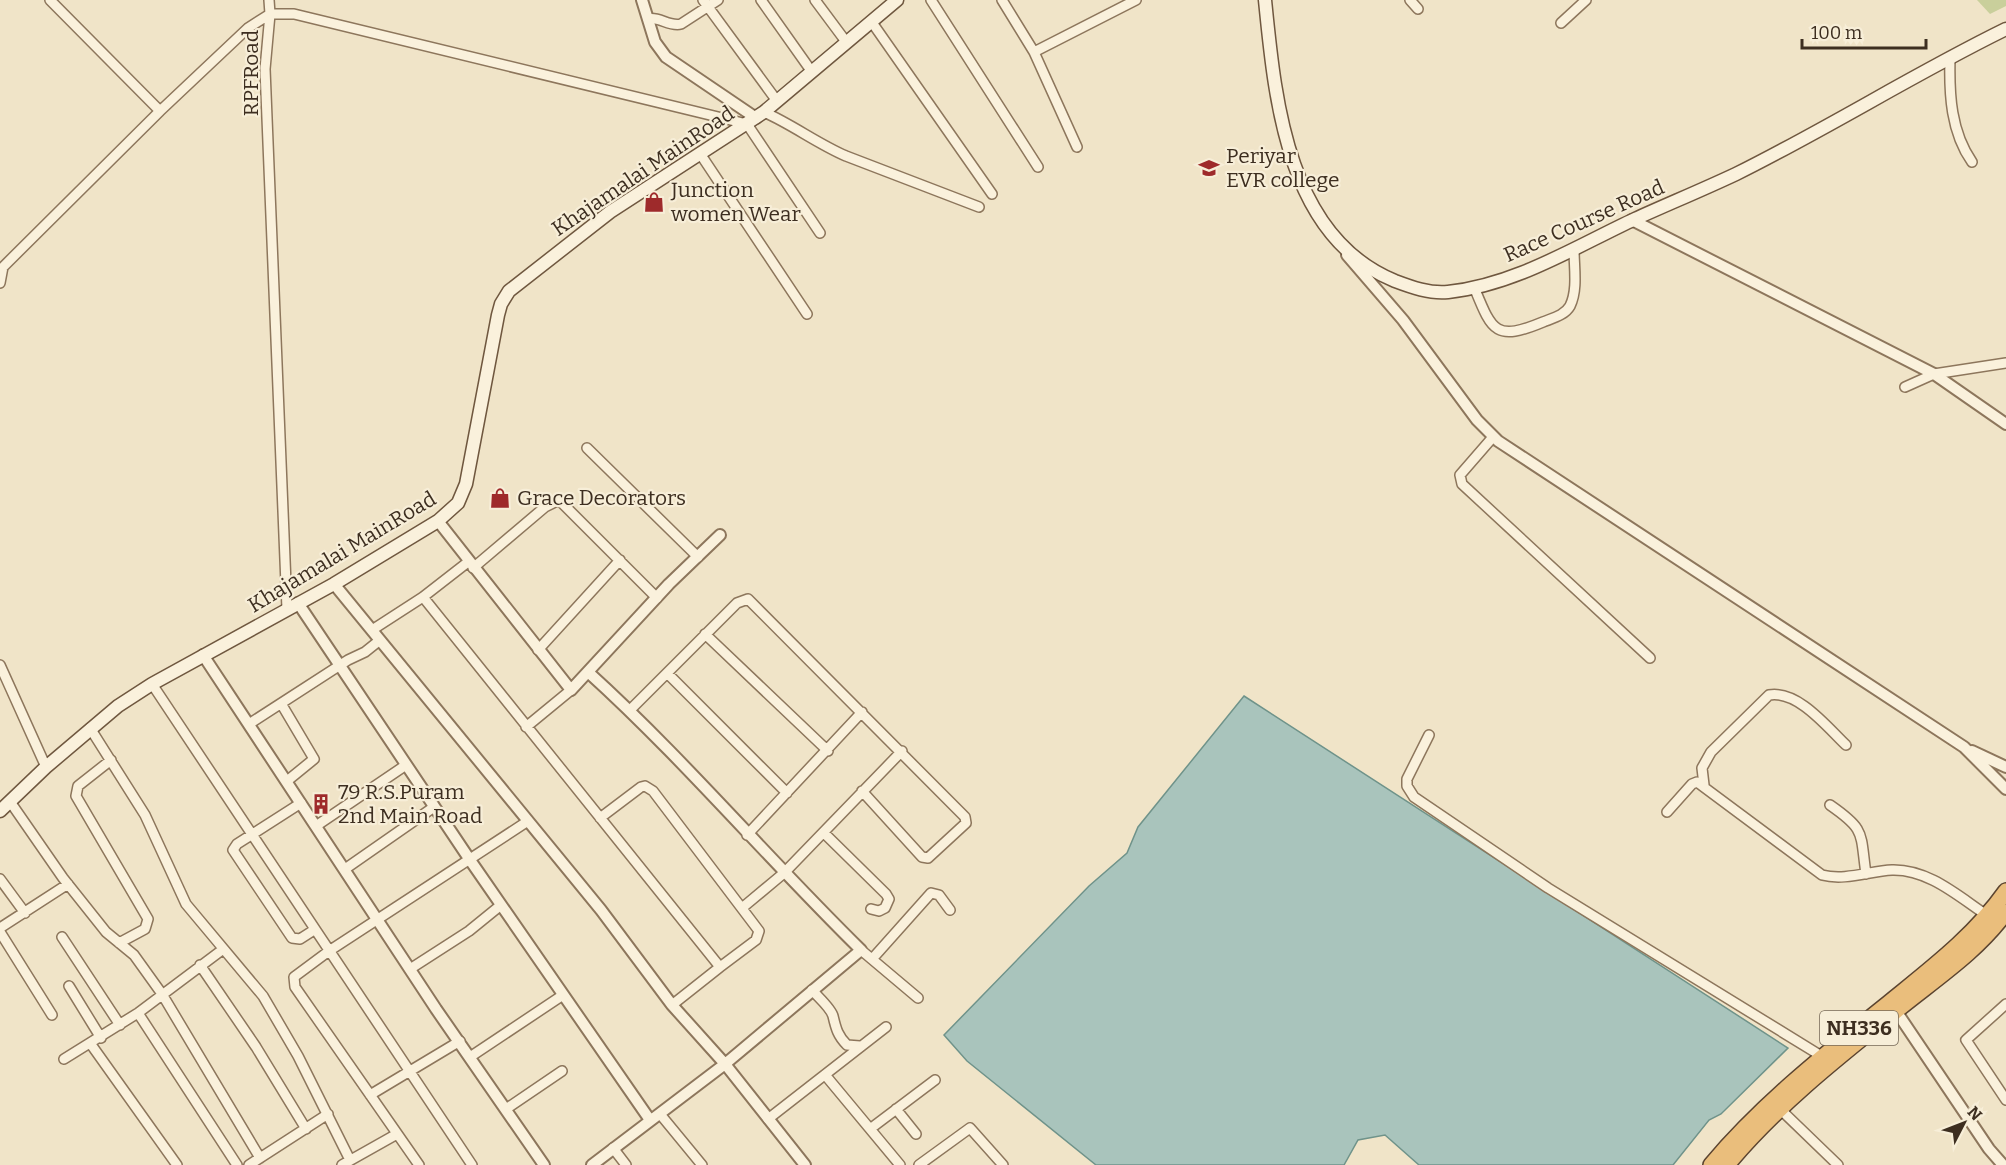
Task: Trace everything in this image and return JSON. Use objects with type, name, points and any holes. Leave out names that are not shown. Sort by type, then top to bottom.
[{"type":"highway","name":"NH336","points":[[1711,1165],[1785,1088],[1821,1064],[1893,1006],[1955,950],[1988,916],[2006,891]]},
{"type":"highway","name":"NH336","points":[[1893,1006],[1963,959],[2006,912]]},
{"type":"highway","name":"NH336","points":[[1727,1165],[1781,1110],[1821,1064]]},
{"type":"main road","name":"Khajamalai MainRoad","points":[[0,812],[90,728],[152,684],[334,584],[438,521],[458,503],[466,484],[490,350],[505,297],[610,212],[756,118],[897,0]]},
{"type":"main road","name":"Race Course Road","points":[[1265,0],[1273,74],[1287,146],[1318,214],[1335,242],[1378,274],[1415,289],[1446,293],[1519,273],[1574,250],[1632,220],[1736,174],[2006,29]]},
{"type":"street","points":[[50,0],[160,111]]},
{"type":"street","points":[[0,283],[3,267],[160,111],[248,28],[270,14],[269,0]]},
{"type":"street","points":[[642,0],[655,42],[666,57],[756,118],[820,233]]},
{"type":"street","points":[[648,19],[652,18],[674,26],[681,24],[705,4],[718,0]]},
{"type":"street","points":[[761,0],[812,72]]},
{"type":"street","points":[[815,0],[847,43]]},
{"type":"street","points":[[931,0],[1038,167]]},
{"type":"street","points":[[1002,0],[1034,52],[1077,147]]},
{"type":"street","points":[[1034,52],[1136,0]]},
{"type":"street","points":[[1410,0],[1418,9]]},
{"type":"street","points":[[1561,23],[1586,0]]},
{"type":"street","points":[[705,4],[777,101]]},
{"type":"street","name":"RPFRoad","points":[[293,606],[266,69],[270,14],[294,14],[795,126],[828,148],[846,156],[979,207]]},
{"type":"street","points":[[871,21],[992,194]]},
{"type":"street","points":[[1950,58],[1949,96],[1961,146],[1972,162]]},
{"type":"street","points":[[701,155],[807,314]]},
{"type":"street","points":[[1632,220],[1934,374],[2006,424]]},
{"type":"street","points":[[1335,242],[1403,320],[1492,437],[1964,747],[2006,767]]},
{"type":"street","points":[[1474,287],[1487,319],[1499,330],[1509,334],[1518,332],[1561,315],[1569,309],[1575,281],[1574,250]]},
{"type":"street","points":[[1905,387],[1934,374],[2006,363]]},
{"type":"street","points":[[1492,437],[1460,475],[1462,484],[1650,658]]},
{"type":"street","points":[[587,448],[698,557]]},
{"type":"street","points":[[372,630],[470,565],[545,507],[557,501],[657,598]]},
{"type":"street","points":[[438,521],[537,650],[572,690]]},
{"type":"street","points":[[526,727],[572,690],[657,598],[720,535]]},
{"type":"street","points":[[537,650],[620,560]]},
{"type":"street","points":[[334,584],[601,910],[672,1005],[724,1064],[805,1165]]},
{"type":"street","points":[[423,597],[720,967]]},
{"type":"street","points":[[630,710],[737,603],[748,599],[902,751],[965,817],[966,823],[928,858],[922,857],[862,791]]},
{"type":"street","points":[[293,606],[341,666],[563,995],[655,1117],[702,1165]]},
{"type":"street","points":[[705,634],[828,751]]},
{"type":"street","points":[[249,724],[282,705],[380,640]]},
{"type":"street","points":[[203,655],[410,969],[544,1165]]},
{"type":"street","points":[[0,665],[46,767]]},
{"type":"street","points":[[588,672],[630,710],[747,835],[861,950],[918,998]]},
{"type":"street","points":[[667,673],[787,793]]},
{"type":"street","points":[[152,684],[472,1165]]},
{"type":"street","points":[[1704,785],[1702,768],[1711,752],[1750,711],[1769,695],[1791,699],[1809,711],[1846,745]]},
{"type":"street","points":[[282,705],[314,759],[287,781]]},
{"type":"street","points":[[747,835],[862,712]]},
{"type":"street","points":[[90,728],[146,815],[186,904],[222,950],[263,996],[328,1114],[346,1163],[397,1134]]},
{"type":"street","points":[[1429,735],[1407,779],[1407,786],[1414,797],[1548,888],[1821,1064]]},
{"type":"street","points":[[1964,747],[2006,789]]},
{"type":"street","points":[[742,908],[784,873],[902,751]]},
{"type":"street","points":[[111,760],[78,786],[76,796],[148,919],[145,929],[119,943]]},
{"type":"street","points":[[316,826],[406,765]]},
{"type":"street","points":[[1667,812],[1692,784],[1697,782],[1704,785],[1822,876],[1866,874],[1891,870],[1912,871],[1926,876],[1988,916]]},
{"type":"street","points":[[600,818],[641,788],[649,787],[756,926],[759,936],[672,1005]]},
{"type":"street","points":[[11,802],[68,884],[106,932],[134,955],[162,994],[261,1158]]},
{"type":"street","points":[[301,803],[234,847],[235,854],[292,938],[300,939],[315,930]]},
{"type":"street","points":[[1830,805],[1857,825],[1866,874]]},
{"type":"street","points":[[345,868],[434,807]]},
{"type":"street","points":[[418,1165],[295,987],[294,977],[329,951],[528,821]]},
{"type":"street","points":[[824,833],[890,899],[885,908],[879,911],[871,909]]},
{"type":"street","points":[[0,879],[25,913]]},
{"type":"street","points":[[52,1015],[0,930],[68,884]]},
{"type":"street","points":[[873,958],[931,893],[939,895],[950,910]]},
{"type":"street","points":[[410,969],[469,931],[501,905]]},
{"type":"street","points":[[62,937],[120,1024]]},
{"type":"street","points":[[63,1059],[101,1038],[222,950]]},
{"type":"street","points":[[592,1165],[724,1064],[861,950]]},
{"type":"street","points":[[200,965],[256,1047],[306,1130]]},
{"type":"street","points":[[69,986],[101,1038]]},
{"type":"street","points":[[812,990],[833,1015],[833,1025],[840,1038],[847,1045],[860,1046]]},
{"type":"street","points":[[470,1057],[563,995]]},
{"type":"street","points":[[2006,1004],[1966,1040],[2006,1100]]},
{"type":"street","points":[[1893,1006],[1989,1149],[2003,1165]]},
{"type":"street","points":[[138,1012],[237,1165]]},
{"type":"street","points":[[768,1119],[886,1028]]},
{"type":"street","points":[[370,1095],[460,1041]]},
{"type":"street","points":[[90,1043],[177,1165]]},
{"type":"street","points":[[506,1109],[562,1071]]},
{"type":"street","points":[[826,1076],[900,1165]]},
{"type":"street","points":[[870,1129],[935,1080]]},
{"type":"street","points":[[896,1109],[916,1134]]},
{"type":"street","points":[[1781,1110],[1838,1165]]},
{"type":"street","points":[[249,1165],[328,1114]]},
{"type":"street","points":[[919,1165],[970,1128],[1003,1165]]},
{"type":"street","points":[[613,1148],[626,1165]]},
{"type":"green space","points":[[1977,0],[2006,0],[2006,6],[1990,14]]},
{"type":"water","points":[[1244,696],[1788,1048],[1721,1114],[1709,1120],[1673,1165],[1419,1165],[1385,1135],[1358,1140],[1344,1165],[1096,1165],[967,1061],[944,1035],[1089,886],[1127,853],[1138,827]]},
{"type":"place","name":"Periyar EVR college","points":[[1209,168]]},
{"type":"place","name":"Junction women Wear","points":[[654,202]]},
{"type":"place","name":"Grace Decorators","points":[[500,498]]},
{"type":"place","name":"79 R.S.Puram 2nd Main Road","points":[[321,804]]}]
